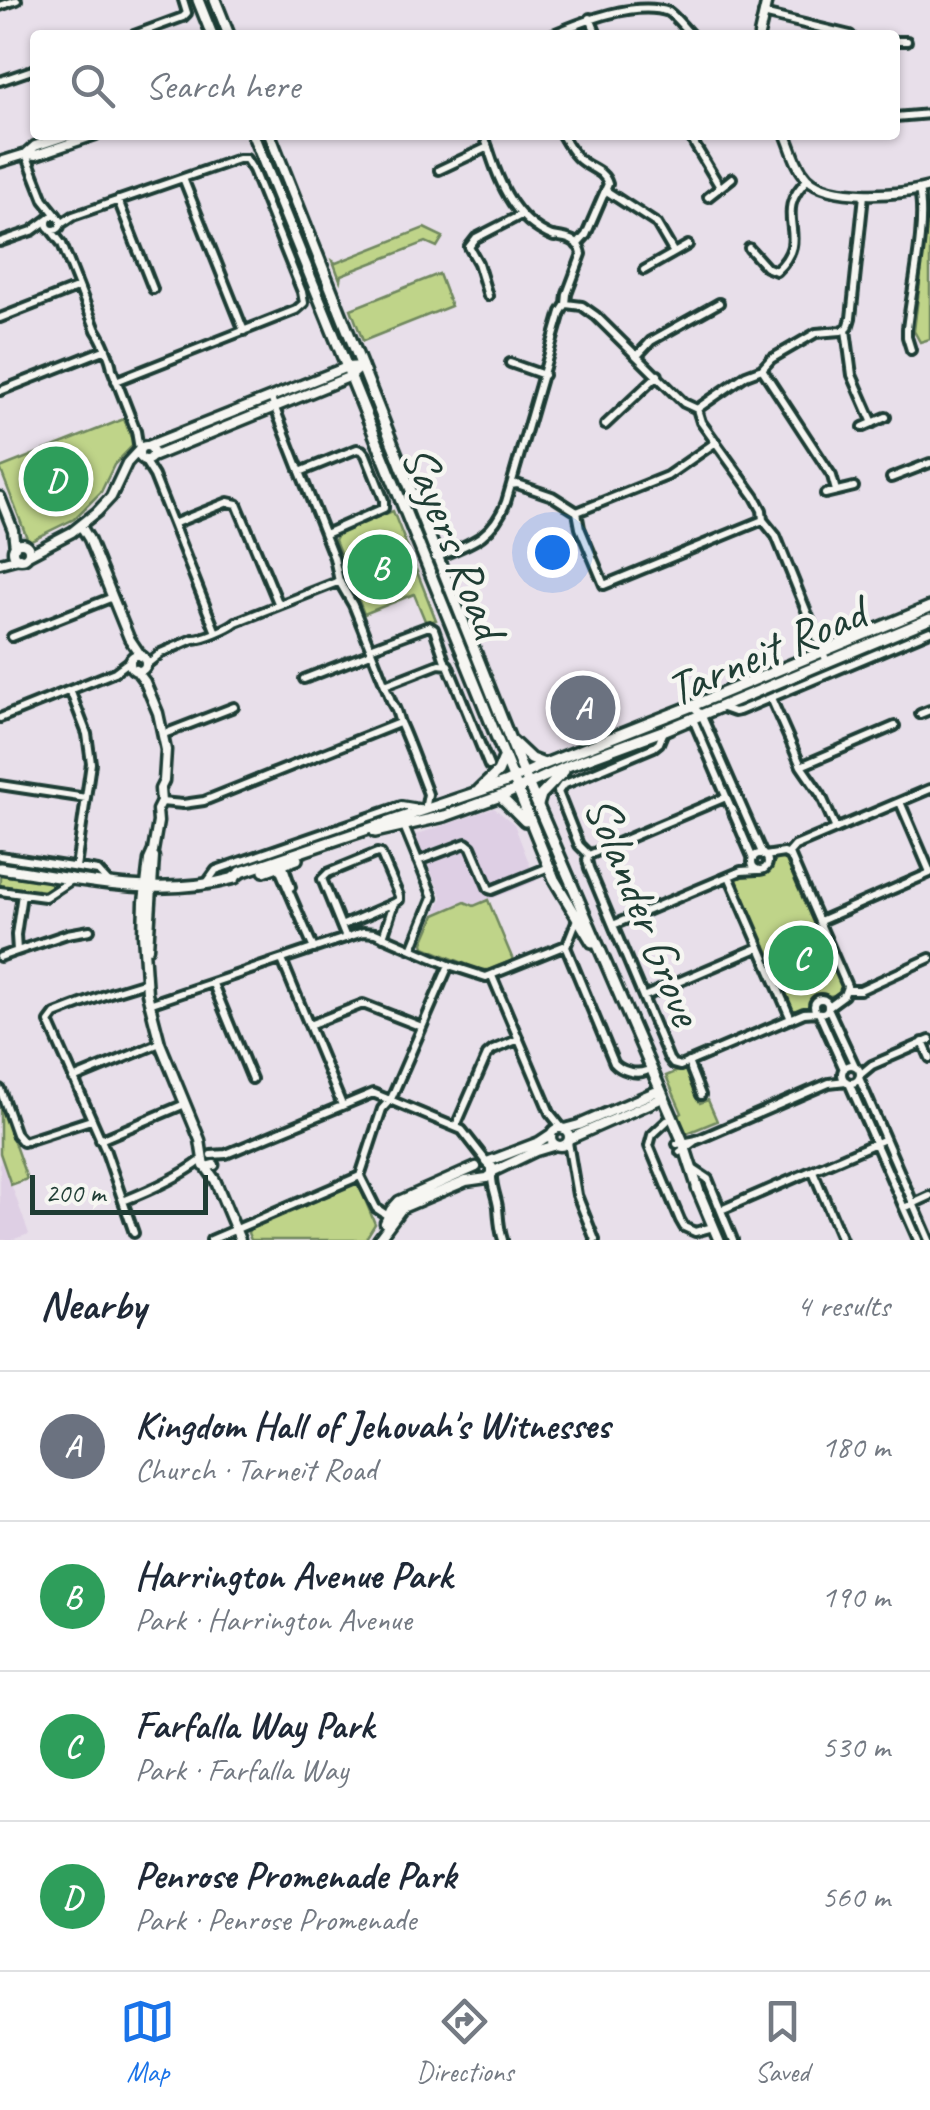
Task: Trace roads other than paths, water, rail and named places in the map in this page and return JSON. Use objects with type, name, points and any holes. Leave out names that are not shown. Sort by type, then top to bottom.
[{"type":"main road","points":[[198,0],[210,30]]},
{"type":"main road","points":[[215,0],[227,30]]},
{"type":"main road","name":"Sayers Road","points":[[255,140],[548,867],[606,966]]},
{"type":"main road","name":"Sayers Road","points":[[272,140],[510,739],[699,1192]]},
{"type":"main road","name":"Tarneit Road","points":[[526,778],[720,707],[930,612]]},
{"type":"main road","name":"Tarneit Road","points":[[336,841],[445,816],[500,796],[545,764],[825,657],[878,628],[930,612]]},
{"type":"main road","points":[[510,739],[531,758],[545,764]]},
{"type":"main road","points":[[477,792],[498,772],[501,754]]},
{"type":"main road","points":[[538,806],[541,794],[570,765]]},
{"type":"main road","name":"Tarneit Road","points":[[0,868],[149,888],[205,886],[477,792],[514,784]]},
{"type":"main road","points":[[500,796],[533,830]]},
{"type":"main road","name":"Sayers Road","points":[[658,1095],[718,1240]]},
{"type":"street","points":[[0,6],[17,0]]},
{"type":"street","points":[[149,30],[184,18],[183,0]]},
{"type":"street","points":[[760,30],[768,0]]},
{"type":"street","points":[[562,30],[632,3],[646,2],[670,13],[687,30]]},
{"type":"street","points":[[762,14],[829,30]]},
{"type":"street","points":[[590,18],[595,30]]},
{"type":"street","points":[[900,41],[908,41]]},
{"type":"street","points":[[0,81],[30,71]]},
{"type":"street","points":[[900,117],[930,114]]},
{"type":"street","points":[[26,154],[53,140]]},
{"type":"street","points":[[0,162],[36,155],[78,140]]},
{"type":"street","points":[[486,140],[504,188],[520,215],[533,226],[577,245]]},
{"type":"street","points":[[565,140],[580,161],[606,176],[608,184],[586,235],[577,245]]},
{"type":"street","points":[[694,140],[720,187]]},
{"type":"street","points":[[788,140],[797,163],[808,179],[819,186],[864,195],[930,188]]},
{"type":"street","points":[[439,170],[488,147]]},
{"type":"street","points":[[26,154],[44,200],[46,225],[62,244]]},
{"type":"street","points":[[32,231],[50,216],[59,221],[238,159],[248,160],[304,299],[303,305],[116,381]]},
{"type":"street","points":[[183,178],[244,330]]},
{"type":"street","points":[[708,197],[732,178]]},
{"type":"street","points":[[749,248],[766,267],[776,271],[781,268],[794,246],[792,200],[808,179]]},
{"type":"street","points":[[605,190],[657,224],[674,254]]},
{"type":"street","points":[[911,350],[907,338],[921,204],[919,190]]},
{"type":"street","points":[[864,195],[851,318],[846,330],[852,375],[872,422]]},
{"type":"street","points":[[44,200],[59,221],[62,244],[103,342],[102,351]]},
{"type":"street","points":[[118,200],[154,289]]},
{"type":"street","points":[[488,296],[469,247],[476,238],[520,215]]},
{"type":"street","points":[[0,242],[32,231],[57,230],[59,221]]},
{"type":"street","points":[[425,561],[478,540],[499,520],[514,485],[513,472],[559,324],[569,304],[567,294],[576,271],[577,245]]},
{"type":"street","points":[[644,270],[688,246]]},
{"type":"street","points":[[0,318],[79,287]]},
{"type":"street","points":[[637,356],[651,341],[719,303]]},
{"type":"street","points":[[569,304],[593,313],[684,403],[697,410],[701,422],[755,498],[762,510],[762,520],[776,536],[825,657]]},
{"type":"street","points":[[697,410],[816,333],[846,330]]},
{"type":"street","points":[[102,351],[110,359],[215,629]]},
{"type":"street","points":[[0,391],[102,351]]},
{"type":"street","points":[[510,363],[544,375]]},
{"type":"street","points":[[0,562],[82,526],[107,502],[125,467],[145,454],[362,366]]},
{"type":"street","points":[[762,369],[832,476],[836,491]]},
{"type":"street","points":[[605,425],[658,374]]},
{"type":"street","points":[[272,402],[428,794],[426,810]]},
{"type":"street","points":[[863,427],[886,417]]},
{"type":"street","points":[[576,512],[667,476],[716,442]]},
{"type":"street","points":[[300,472],[359,449],[365,452],[384,502],[382,510],[325,534]]},
{"type":"street","points":[[890,478],[930,464]]},
{"type":"street","points":[[514,485],[566,503],[576,512],[604,585],[762,520]]},
{"type":"street","points":[[826,494],[854,487]]},
{"type":"street","points":[[0,498],[21,550]]},
{"type":"street","points":[[173,524],[228,502],[237,504],[279,605]]},
{"type":"street","points":[[82,526],[164,734],[166,756],[160,789],[163,802]]},
{"type":"street","points":[[0,718],[341,580]]},
{"type":"street","points":[[12,637],[112,597]]},
{"type":"street","points":[[304,679],[429,626],[434,628],[490,766]]},
{"type":"street","points":[[720,707],[736,712],[930,631]]},
{"type":"street","points":[[385,686],[446,664]]},
{"type":"street","points":[[70,690],[89,744],[91,763],[76,867]]},
{"type":"street","points":[[771,698],[801,766],[821,795],[836,829]]},
{"type":"street","points":[[692,706],[767,866]]},
{"type":"street","points":[[164,734],[234,707]]},
{"type":"street","points":[[920,714],[930,710]]},
{"type":"street","points":[[697,716],[757,870]]},
{"type":"street","points":[[163,802],[204,800],[398,724]]},
{"type":"street","points":[[801,766],[895,726]]},
{"type":"street","name":"Solander Grove","points":[[664,730],[657,745],[558,789],[579,845],[589,855],[589,868],[670,1062],[676,1066],[688,1062]]},
{"type":"street","points":[[482,746],[501,754]]},
{"type":"street","points":[[0,785],[86,798]]},
{"type":"street","points":[[741,870],[764,870],[801,844],[930,788]]},
{"type":"street","points":[[589,855],[736,793]]},
{"type":"street","points":[[428,794],[442,805]]},
{"type":"street","points":[[163,802],[156,810],[158,822],[143,923],[149,1004],[160,1043],[240,1240]]},
{"type":"street","points":[[820,921],[930,873],[900,802]]},
{"type":"street","name":"Tarneit Road","points":[[205,886],[216,870],[399,806],[426,810]]},
{"type":"street","points":[[404,826],[433,897],[412,949]]},
{"type":"street","points":[[418,861],[466,843],[492,890],[548,867]]},
{"type":"street","points":[[341,926],[399,900],[381,854],[328,873],[322,882],[346,938]]},
{"type":"street","points":[[613,925],[729,876],[756,855],[786,855]]},
{"type":"street","points":[[786,855],[820,921],[847,988]]},
{"type":"street","name":"Tarneit Road","points":[[0,856],[101,872],[110,884]]},
{"type":"street","points":[[280,862],[314,949]]},
{"type":"street","points":[[729,876],[791,1018]]},
{"type":"street","name":"Tarneit Road","points":[[0,891],[48,896],[72,879]]},
{"type":"street","points":[[17,951],[22,894]]},
{"type":"street","points":[[383,936],[394,903]]},
{"type":"street","points":[[577,919],[566,945],[616,1066],[638,1072],[649,1070]]},
{"type":"street","points":[[0,957],[66,934],[90,930]]},
{"type":"street","points":[[149,1004],[369,932],[480,976],[492,976],[566,945]]},
{"type":"street","points":[[642,997],[760,947]]},
{"type":"street","points":[[847,988],[863,988],[930,958]]},
{"type":"street","points":[[282,960],[342,1105]]},
{"type":"street","points":[[390,1217],[375,1206],[360,1176],[382,1108],[391,1099],[449,965]]},
{"type":"street","points":[[492,976],[550,1113],[568,1133],[577,1195],[595,1240]]},
{"type":"street","points":[[134,1233],[92,1120],[49,1022],[51,1017],[103,995],[146,982]]},
{"type":"street","points":[[213,984],[252,1079]]},
{"type":"street","points":[[827,1005],[847,988]]},
{"type":"street","points":[[918,1240],[817,1009],[820,999],[827,1005],[858,1072],[929,1240]]},
{"type":"street","points":[[309,1025],[363,1004],[422,1028]]},
{"type":"street","points":[[701,1095],[688,1062],[804,1013],[817,1009],[826,1012],[827,1005]]},
{"type":"street","points":[[456,1126],[484,1059],[519,1039]]},
{"type":"street","points":[[845,1076],[856,1082],[858,1072],[926,1041],[930,1058]]},
{"type":"street","points":[[73,1079],[160,1043]]},
{"type":"street","points":[[681,1147],[829,1084],[845,1076],[848,1066],[858,1072]]},
{"type":"street","points":[[0,1089],[16,1134],[23,1142],[92,1120]]},
{"type":"street","points":[[123,1201],[208,1161],[374,1093],[456,1126],[468,1136],[481,1164],[476,1174],[492,1190],[497,1202],[503,1240]]},
{"type":"street","points":[[380,1236],[399,1201],[552,1133],[658,1095]]},
{"type":"street","points":[[390,1217],[472,1178],[487,1178],[536,1151],[563,1146],[658,1095]]},
{"type":"street","points":[[100,1140],[185,1104]]},
{"type":"street","points":[[550,1113],[552,1142],[570,1161]]},
{"type":"street","points":[[667,1121],[653,1133],[649,1146],[680,1220],[695,1232],[713,1227]]},
{"type":"street","points":[[721,1210],[885,1139]]},
{"type":"street","points":[[481,1164],[491,1165],[492,1190]]},
{"type":"street","name":"Sayers Road","points":[[692,1168],[708,1179],[733,1240]]},
{"type":"street","points":[[813,1171],[839,1239]]},
{"type":"street","points":[[211,1240],[360,1176]]},
{"type":"street","points":[[904,1208],[930,1196]]},
{"type":"place","name":"Penrose Promenade Park","points":[[56,479]]},
{"type":"place","name":"Harrington Avenue Park","points":[[380,567]]},
{"type":"place","name":"Kingdom Hall of Jehovah's Witnesses","points":[[583,708]]},
{"type":"place","name":"Farfalla Way Park","points":[[801,958]]}]
